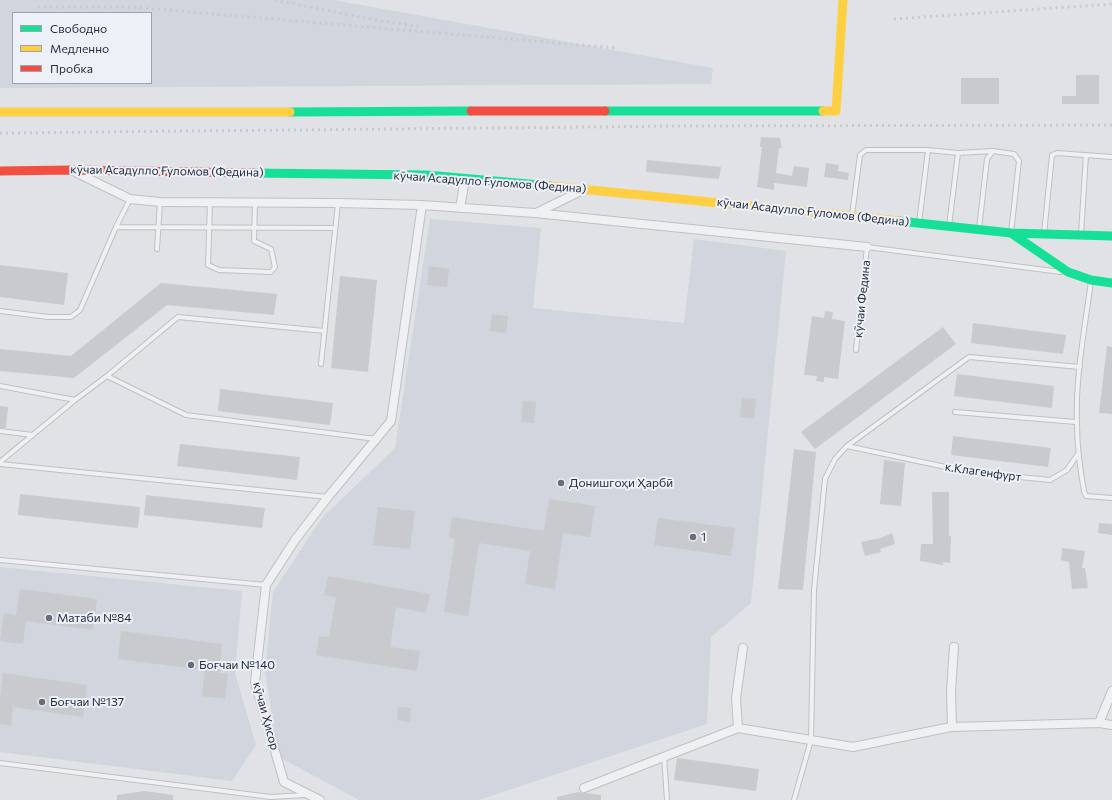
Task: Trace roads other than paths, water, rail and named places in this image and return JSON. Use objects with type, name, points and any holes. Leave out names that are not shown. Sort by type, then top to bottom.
[{"type":"street","points":[[0,112],[836,111],[843,0]]},
{"type":"street","points":[[0,176],[17,170]]},
{"type":"street","points":[[70,170],[130,199],[160,202],[422,205],[535,213],[867,248]]},
{"type":"street","name":"кӯчаи Асадулло Ғуломов (Федина)","points":[[0,171],[70,170],[410,175],[586,189],[1011,233],[1112,236]]},
{"type":"street","points":[[460,208],[465,179]]},
{"type":"street","points":[[535,213],[586,189]]},
{"type":"street","points":[[266,584],[295,540],[328,497],[378,440],[391,421],[422,205]]},
{"type":"street","name":"кӯчаи Асадулло Ғуломов (Федина)","points":[[1011,233],[1068,272],[1091,280],[1112,283]]},
{"type":"street","name":"кӯчаи Ҳисор","points":[[266,584],[255,682],[284,782],[320,800]]},
{"type":"street","points":[[952,727],[951,691],[954,647]]},
{"type":"street","points":[[738,728],[736,698],[743,648]]},
{"type":"street","points":[[1099,723],[1112,691]]},
{"type":"street","points":[[584,788],[738,728],[853,747],[952,727],[1099,723],[1112,725]]},
{"type":"lane","points":[[852,216],[860,155],[866,150],[928,150],[958,153],[993,151],[1014,154],[1019,161],[1011,233]]},
{"type":"lane","points":[[919,223],[928,150]]},
{"type":"lane","points":[[979,230],[987,158],[993,151]]},
{"type":"lane","points":[[949,227],[958,153]]},
{"type":"lane","points":[[1044,235],[1052,155],[1057,153],[1112,157]]},
{"type":"lane","points":[[1081,236],[1086,155]]},
{"type":"lane","points":[[0,311],[48,317],[72,317],[80,310],[116,226],[130,199]]},
{"type":"lane","points":[[157,249],[160,202]]},
{"type":"lane","points":[[210,202],[211,226],[208,265],[219,270],[271,272],[275,267],[271,249],[254,241],[255,202]]},
{"type":"lane","points":[[321,364],[338,203]]},
{"type":"lane","points":[[116,226],[335,228]]},
{"type":"lane","points":[[867,248],[1068,272]]},
{"type":"lane","name":"кӯчаи Федина","points":[[856,350],[867,248]]},
{"type":"lane","points":[[1091,280],[1080,367],[1076,422],[1078,454],[1086,496],[1112,498]]},
{"type":"lane","points":[[0,463],[74,400],[107,376],[178,317],[325,331]]},
{"type":"lane","points":[[794,800],[811,740],[814,590],[825,479],[830,467],[847,446],[969,357],[1080,367]]},
{"type":"lane","points":[[107,376],[186,415],[378,440]]},
{"type":"lane","points":[[0,386],[74,400]]},
{"type":"lane","points":[[955,412],[1076,422]]},
{"type":"lane","points":[[0,431],[33,435]]},
{"type":"lane","name":"к.Клагенфурт","points":[[847,446],[969,472],[1050,480],[1067,470],[1078,454]]},
{"type":"lane","points":[[0,463],[328,497]]},
{"type":"lane","points":[[0,560],[266,584]]},
{"type":"lane","points":[[664,756],[667,800]]},
{"type":"lane","points":[[0,763],[272,797],[310,795]]},
{"type":"railway","points":[[275,0],[375,20],[422,27]]},
{"type":"railway","points":[[894,19],[1112,4]]},
{"type":"railway","points":[[38,7],[130,7],[617,48]]},
{"type":"railway","points":[[0,133],[686,126],[1112,125]]},
{"type":"place","name":"Донишгоҳи Ҳарбӣ","points":[[561,483]]},
{"type":"place","name":"1","points":[[693,537]]},
{"type":"place","name":"Матаби №84","points":[[49,618]]},
{"type":"place","name":"Боғчаи №140","points":[[191,665]]},
{"type":"place","name":"Боғчаи №137","points":[[42,702]]}]
